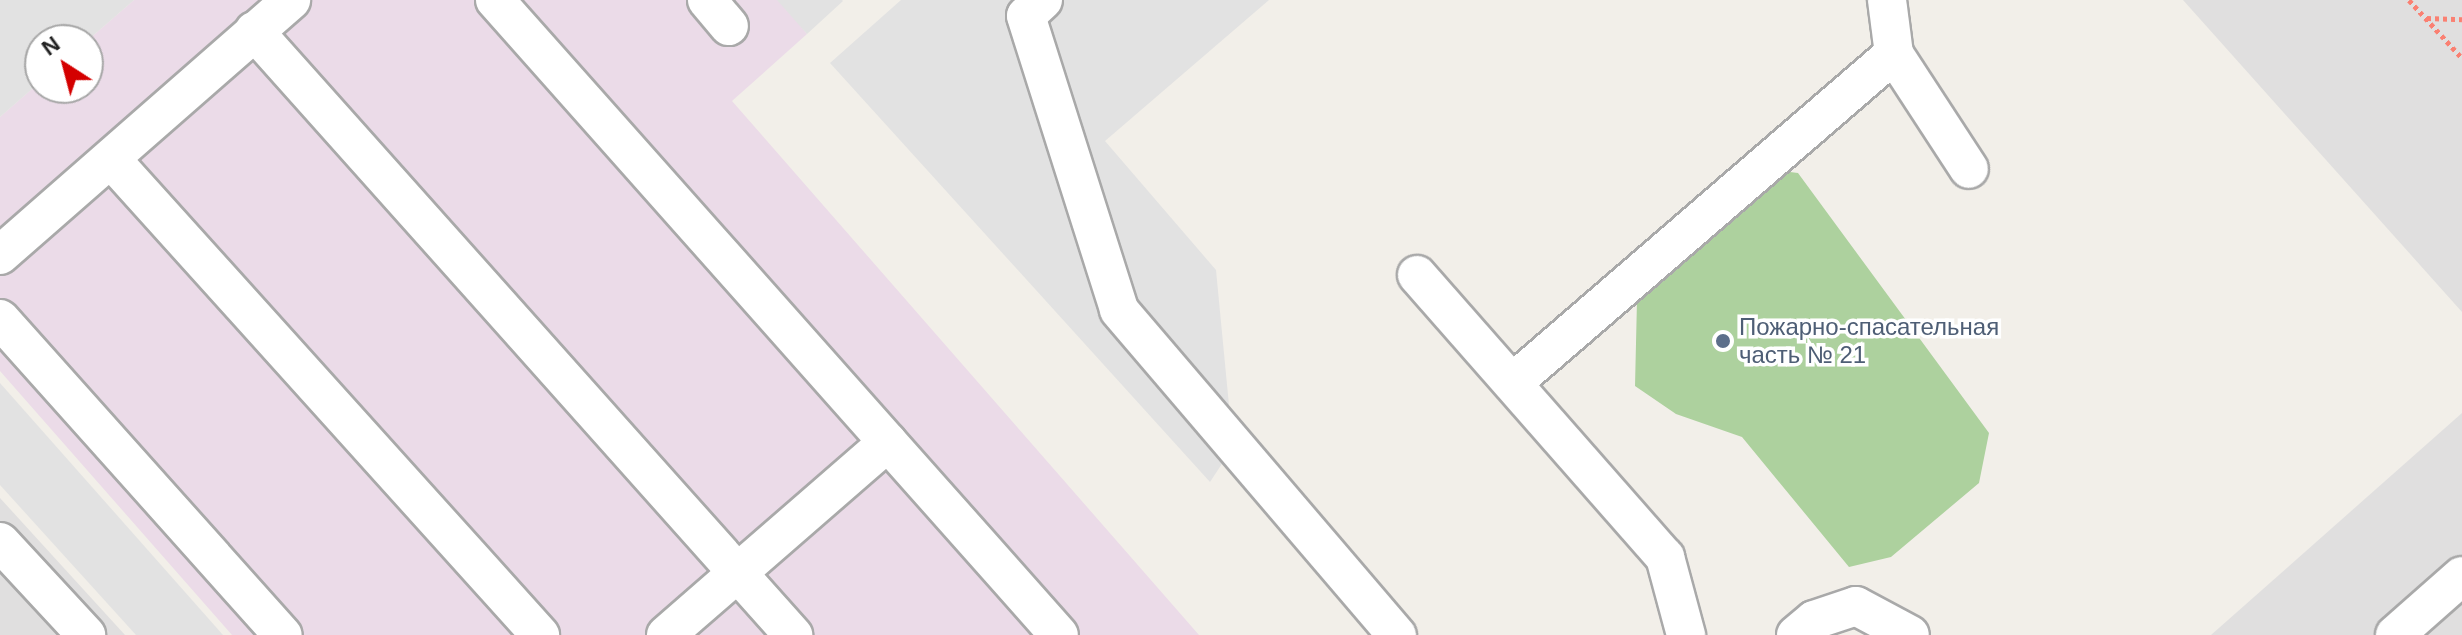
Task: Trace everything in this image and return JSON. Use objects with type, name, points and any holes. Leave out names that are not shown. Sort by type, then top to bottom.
[{"type":"lane","points":[[0,255],[291,0]]},
{"type":"lane","points":[[495,0],[1059,635]]},
{"type":"lane","points":[[1043,0],[1026,16],[1119,310],[1397,635]]},
{"type":"lane","points":[[1887,0],[1894,54],[1969,169]]},
{"type":"lane","points":[[254,31],[793,635]]},
{"type":"lane","points":[[1516,380],[1894,54]]},
{"type":"lane","points":[[111,159],[540,635]]},
{"type":"lane","points":[[1417,275],[1516,380],[1665,557],[1686,635]]},
{"type":"lane","points":[[0,319],[283,635]]},
{"type":"lane","points":[[666,635],[888,442]]},
{"type":"lane","points":[[0,542],[86,635]]},
{"type":"lane","points":[[2395,635],[2462,576]]},
{"type":"lane","points":[[1796,635],[1814,620],[1856,606],[1910,635]]},
{"type":"path","points":[[2409,0],[2462,58]]},
{"type":"path","points":[[2425,18],[2462,19]]},
{"type":"shaded area","points":[[0,0],[134,0],[104,26],[24,24],[24,96],[0,117]]},
{"type":"shaded area","points":[[134,0],[780,0],[807,34],[732,101],[1199,635],[232,635],[0,371],[0,117],[24,96],[24,104],[104,104],[104,26]]},
{"type":"shaded area","points":[[777,0],[842,0],[843,1],[807,34]]},
{"type":"shaded area","points":[[901,0],[1269,0],[1105,141],[1216,270],[1233,447],[1210,482],[830,63]]},
{"type":"shaded area","points":[[2183,0],[2462,0],[2462,312]]},
{"type":"shaded area","points":[[0,383],[223,635],[136,635],[0,485]]},
{"type":"shaded area","points":[[2462,413],[2462,635],[2211,635]]},
{"type":"shaded area","points":[[0,498],[125,635],[0,635]]},
{"type":"green space","points":[[1744,166],[1798,173],[1989,433],[1979,483],[1891,557],[1849,567],[1742,437],[1676,414],[1635,386],[1638,257]]},
{"type":"place","name":"Пожарно-спасательная часть № 21","points":[[1723,341]]}]
